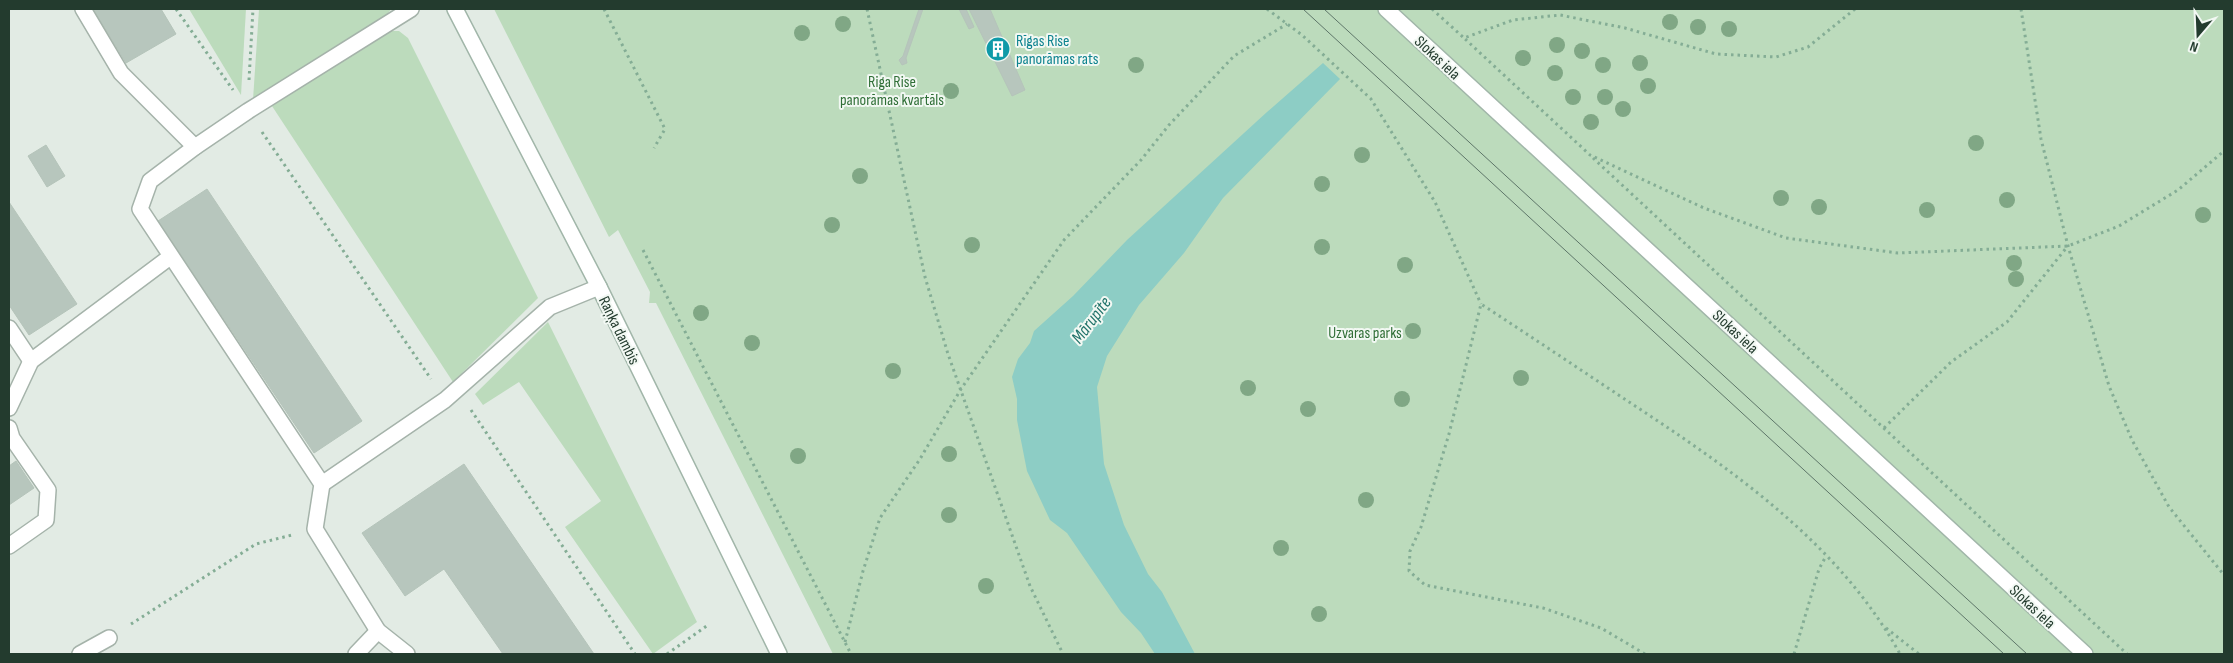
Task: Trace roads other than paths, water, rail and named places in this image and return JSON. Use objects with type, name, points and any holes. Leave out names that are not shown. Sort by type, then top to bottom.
[{"type":"main road","points":[[83,9],[121,73],[195,147]]},
{"type":"main road","points":[[407,654],[378,631],[315,529],[322,484],[140,209],[150,181],[195,147],[248,111],[411,9]]},
{"type":"main road","name":"Raņķa dambis","points":[[454,9],[599,287],[779,654]]},
{"type":"main road","name":"Slokas iela","points":[[1386,9],[2085,654]]},
{"type":"main road","points":[[9,408],[31,361],[170,257]]},
{"type":"main road","points":[[322,484],[446,400],[550,306],[599,287]]},
{"type":"main road","points":[[9,328],[31,361]]},
{"type":"main road","points":[[9,546],[46,520],[48,490],[10,436]]},
{"type":"main road","points":[[356,654],[378,631]]},
{"type":"main road","points":[[80,654],[109,638]]},
{"type":"water","name":"Mārupīte","points":[[1323,63],[1340,79],[1223,198],[1184,253],[1139,305],[1107,356],[1097,387],[1104,464],[1124,525],[1148,574],[1162,592],[1195,654],[1155,654],[1141,633],[1121,612],[1067,533],[1050,520],[1027,471],[1017,420],[1017,399],[1012,377],[1018,359],[1030,343],[1034,331],[1073,296],[1127,240]]},
{"type":"tram line","points":[[1303,9],[2004,654]]},
{"type":"tram line","points":[[1324,9],[2027,654]]},
{"type":"place","name":"Rīgas Rise panorāmas rats","points":[[998,49]]},
{"type":"park label","name":"Riga Rise panorāmas kvartāls","points":[[892,90]]},
{"type":"park label","name":"Uzvaras parks","points":[[1365,332]]}]
